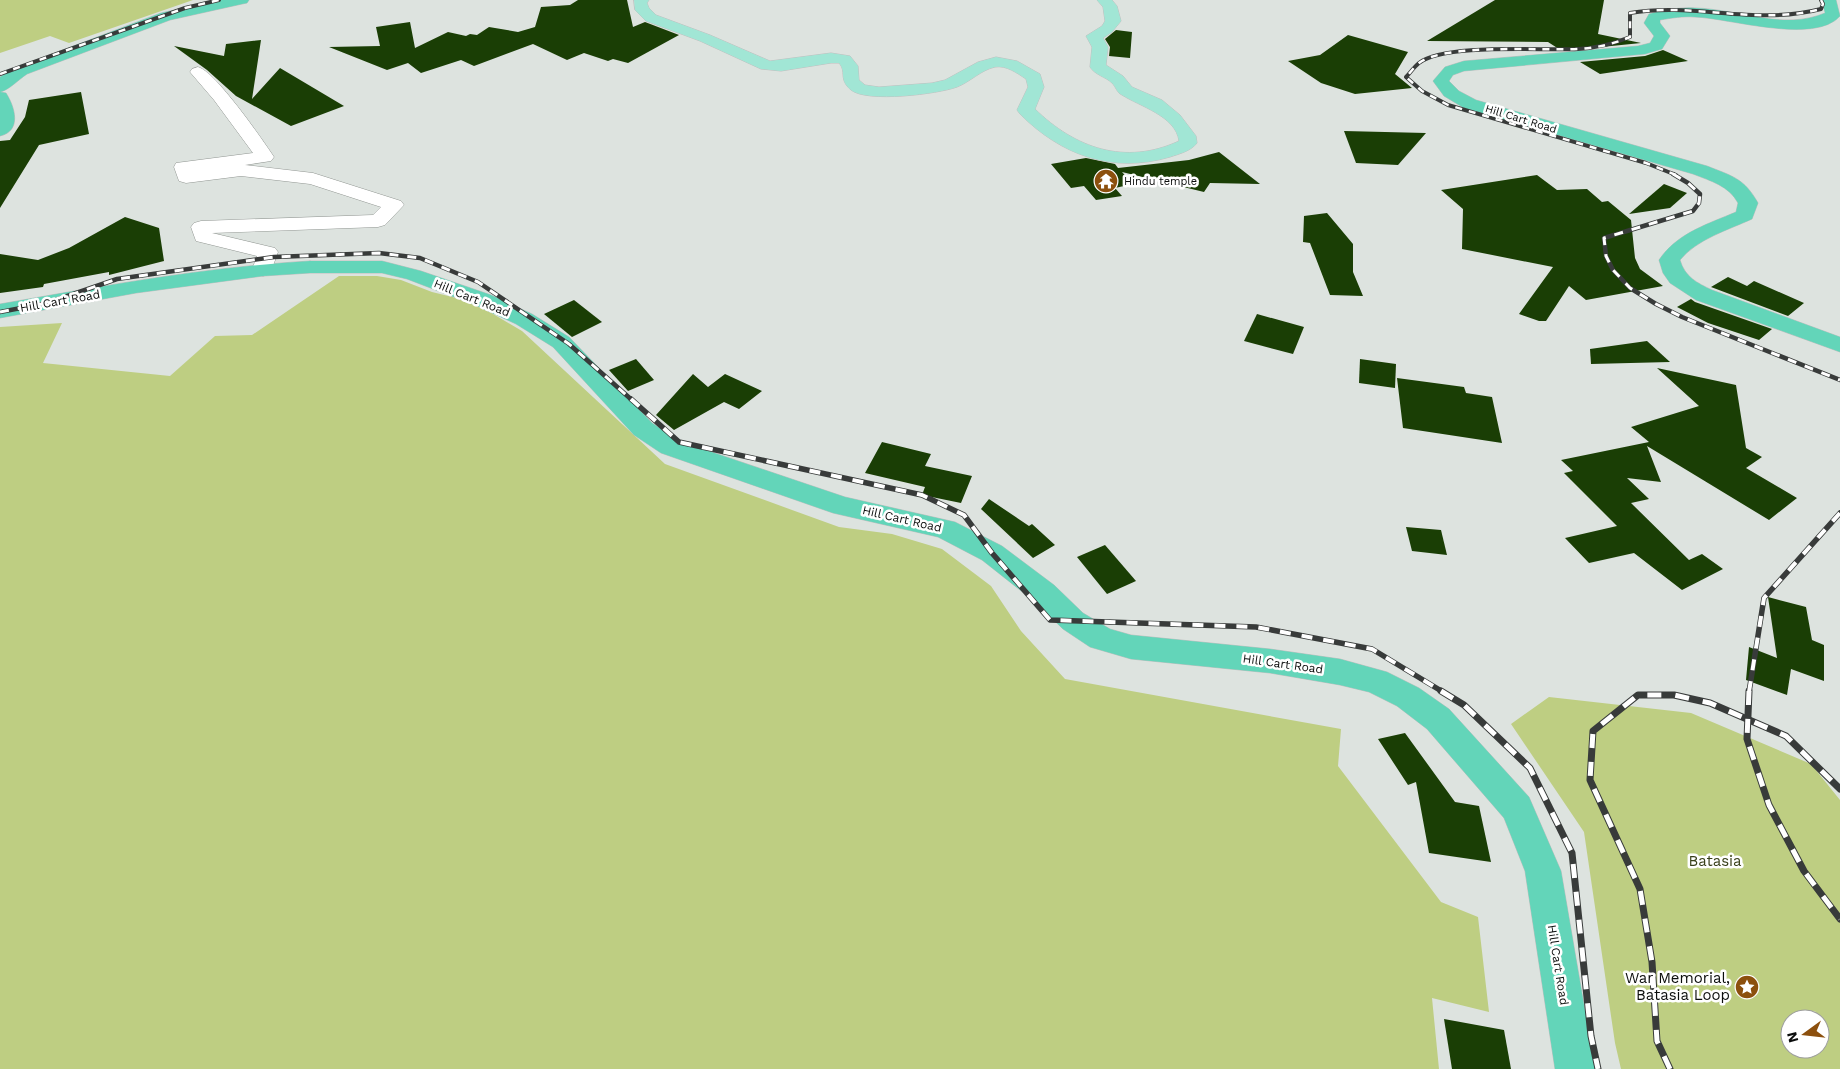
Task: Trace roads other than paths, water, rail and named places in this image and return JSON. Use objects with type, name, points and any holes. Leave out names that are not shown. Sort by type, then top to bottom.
[{"type":"highway","points":[[0,87],[4,82],[21,71],[149,22],[196,8],[242,0]]},
{"type":"highway","name":"Hill Cart Road","points":[[1829,0],[1832,15],[1811,23],[1782,25],[1691,11],[1662,14],[1654,17],[1652,23],[1662,36],[1656,46],[1639,51],[1464,66],[1450,69],[1443,75],[1440,81],[1450,92],[1470,104],[1700,170],[1724,180],[1741,190],[1748,203],[1745,215],[1689,242],[1675,251],[1669,260],[1672,272],[1684,284],[1704,295],[1840,345]]},
{"type":"highway","points":[[0,97],[8,117],[0,131]]},
{"type":"highway","name":"Hill Cart Road","points":[[0,311],[136,287],[263,270],[310,267],[382,267],[414,275],[483,300],[524,319],[561,342],[643,430],[670,447],[842,506],[945,528],[992,553],[1044,593],[1073,621],[1102,639],[1131,647],[1270,661],[1340,672],[1376,681],[1408,697],[1438,719],[1517,808],[1543,871],[1575,1069]]},
{"type":"main road","points":[[642,0],[640,2],[642,10],[651,18],[706,38],[767,66],[781,66],[831,58],[844,59],[850,66],[851,82],[859,88],[883,91],[935,88],[952,83],[983,66],[995,62],[1010,63],[1034,78],[1036,87],[1026,110],[1048,131],[1070,145],[1103,155],[1131,157],[1176,150],[1188,143],[1187,136],[1174,119],[1156,104],[1126,91],[1117,79],[1098,67],[1100,47],[1094,36],[1107,29],[1113,21],[1110,6],[1104,0]]},
{"type":"street","points":[[198,72],[220,96],[265,157],[184,167],[186,177],[241,170],[313,180],[394,205],[378,221],[201,227],[203,238],[268,252],[263,270]]},
{"type":"railway","points":[[0,74],[185,8],[219,0]]},
{"type":"railway","points":[[1676,175],[1646,163],[1448,105],[1422,91],[1406,77],[1419,63],[1432,57],[1450,53],[1495,49],[1578,49],[1611,44],[1630,37],[1630,13],[1678,10],[1749,15],[1797,14],[1821,9],[1823,4],[1821,0]]},
{"type":"railway","points":[[1673,174],[1688,183],[1700,194],[1699,203],[1693,211],[1604,238],[1606,256],[1613,270],[1630,288],[1682,317],[1840,380]]},
{"type":"railway","points":[[0,312],[47,303],[117,279],[274,257],[379,253],[420,258],[478,282],[569,344],[633,401]]},
{"type":"railway","points":[[631,399],[679,442],[922,495],[964,515],[992,553],[1050,620],[1256,627],[1372,649],[1443,692]]},
{"type":"railway","points":[[1749,692],[1764,598],[1840,513]]},
{"type":"railway","points":[[1441,691],[1464,705],[1530,768],[1572,853],[1591,1036],[1598,1069]]},
{"type":"railway","points":[[1748,719],[1749,691]]},
{"type":"railway","points":[[1670,1069],[1657,1041],[1652,962],[1640,889],[1590,780],[1593,731],[1638,695],[1674,695],[1710,703],[1748,719]]},
{"type":"railway","points":[[1748,719],[1786,736],[1840,789]]},
{"type":"railway","points":[[1748,719],[1747,739],[1769,805],[1804,871],[1840,919]]},
{"type":"place","name":"Hindu temple","points":[[1106,181]]},
{"type":"place","name":"War Memorial, Batasia Loop","points":[[1747,987]]},
{"type":"park label","name":"Batasia","points":[[1715,861]]}]
